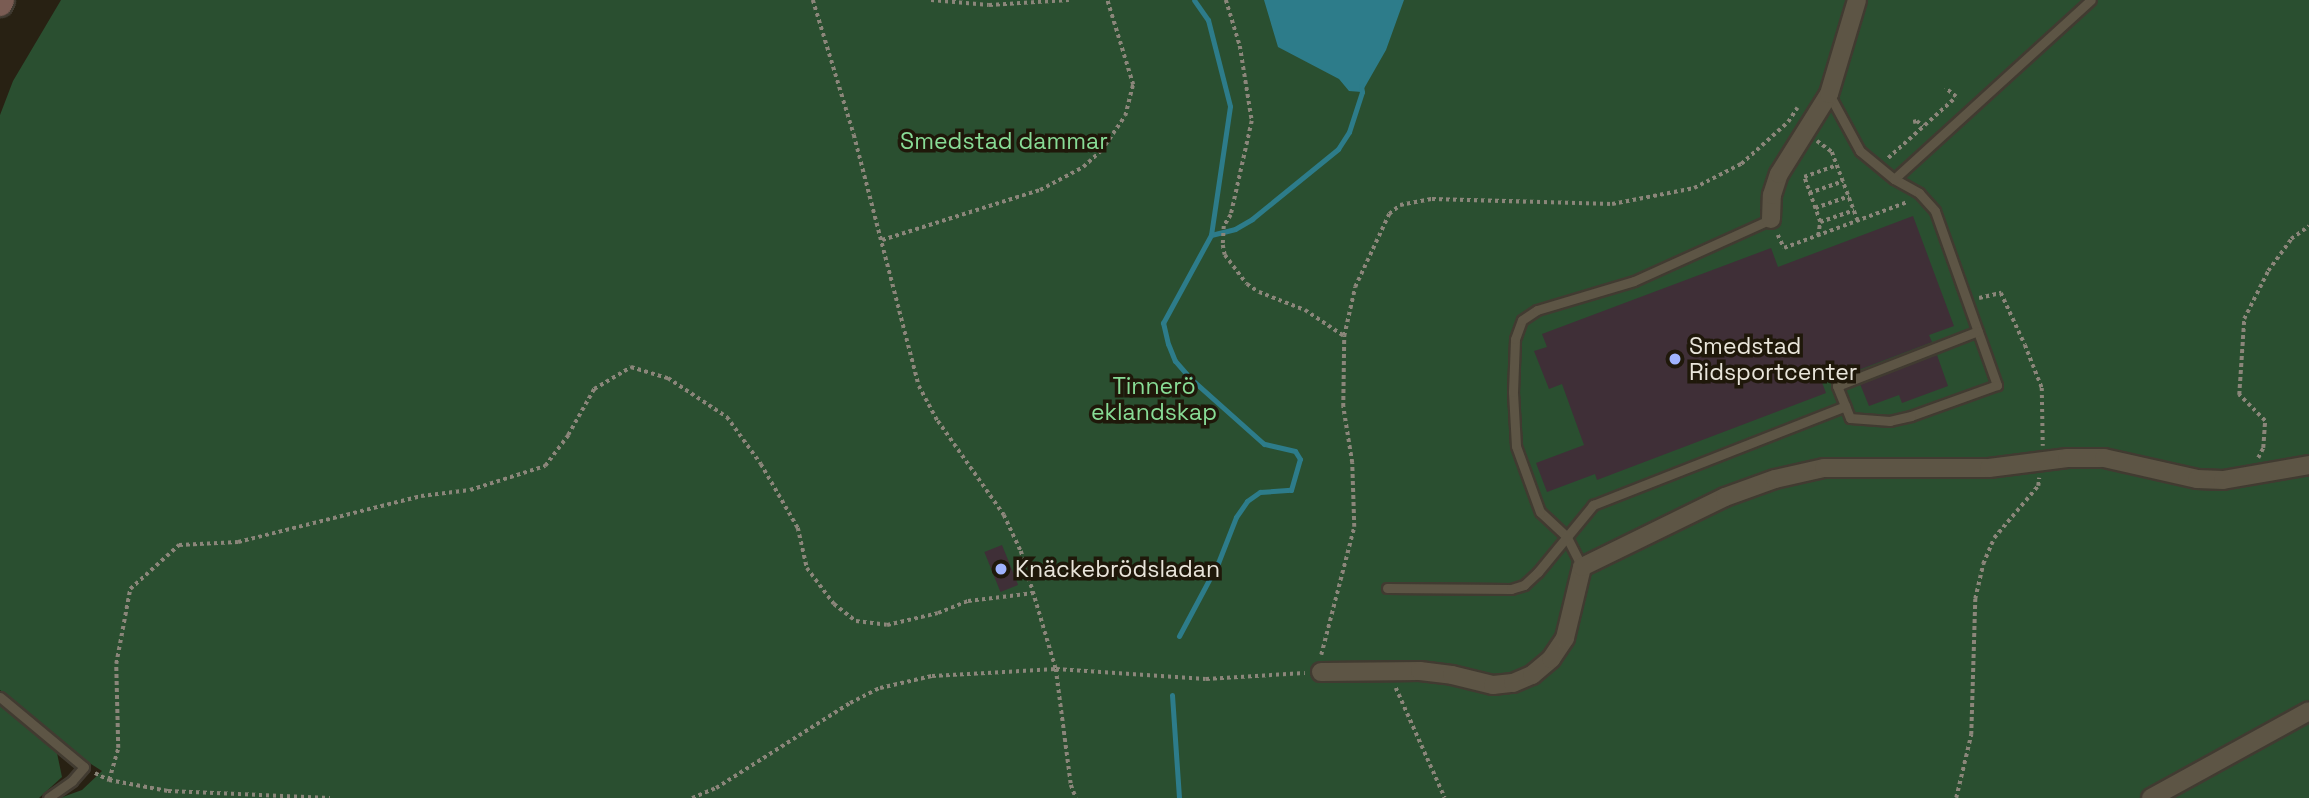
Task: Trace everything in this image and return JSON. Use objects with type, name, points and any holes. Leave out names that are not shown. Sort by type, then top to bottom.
[{"type":"street","points":[[1771,219],[1772,195],[1796,127],[1829,94],[1857,0]]},
{"type":"street","points":[[1321,672],[1389,671],[1452,675],[1493,685],[1513,683],[1532,675],[1551,659],[1565,638],[1582,567],[1725,497],[1775,479],[1824,468],[1989,468],[2067,458],[2104,458],[2197,479],[2223,480],[2309,465]]},
{"type":"street","points":[[2151,798],[2309,711]]},
{"type":"lane","points":[[1894,178],[2091,0]]},
{"type":"lane","points":[[1829,94],[1860,151],[1923,197],[1935,211],[1978,331],[1997,385],[1890,421],[1850,418],[1837,386],[1978,331]]},
{"type":"lane","points":[[1582,567],[1566,536],[1539,512],[1516,446],[1513,392],[1515,339],[1522,320],[1537,310],[1634,281],[1771,219]]},
{"type":"lane","points":[[1387,587],[1511,589],[1524,585],[1538,572],[1593,505],[1845,406]]},
{"type":"lane","points":[[0,697],[84,767],[72,781],[48,798]]},
{"type":"path","points":[[813,0],[882,240],[919,386],[938,421],[1004,515],[1021,551],[1056,669],[1071,785],[1076,798]]},
{"type":"path","points":[[931,0],[989,5],[1069,0]]},
{"type":"path","points":[[882,240],[1040,190],[1083,167],[1101,151],[1125,116],[1133,85],[1107,0]]},
{"type":"path","points":[[1226,0],[1240,46],[1252,121],[1231,215],[1224,226],[1225,255],[1247,284],[1259,292],[1305,310],[1344,337]]},
{"type":"path","points":[[1879,166],[1955,97],[1945,89]]},
{"type":"path","points":[[692,798],[716,788],[850,703],[880,688],[932,676],[1056,669],[1206,679],[1321,672],[1324,633],[1354,527],[1352,463],[1343,407],[1344,337],[1355,287],[1380,228],[1389,214],[1400,205],[1433,198],[1600,204],[1646,200],[1693,188],[1741,164],[1796,127],[1801,102]]},
{"type":"path","points":[[1913,122],[1917,121],[1923,126]]},
{"type":"path","points":[[1796,127],[1832,152],[1858,221]]},
{"type":"path","points":[[1818,236],[1821,222],[1804,177],[1837,165]]},
{"type":"path","points":[[1809,193],[1843,181]]},
{"type":"path","points":[[1815,208],[1849,196]]},
{"type":"path","points":[[1771,219],[1784,248],[1923,197]]},
{"type":"path","points":[[1821,222],[1854,210]]},
{"type":"path","points":[[2249,476],[2263,448],[2265,421],[2239,395],[2244,319],[2268,271],[2291,239],[2309,226]]},
{"type":"path","points":[[1956,798],[1971,735],[1975,599],[1983,564],[1994,538],[2038,486],[2045,418],[2042,388],[2001,293],[1967,301]]},
{"type":"path","points":[[109,780],[117,748],[116,664],[130,589],[179,545],[238,542],[421,496],[470,490],[545,466],[568,435],[594,389],[631,367],[668,378],[727,417],[761,464],[798,528],[807,568],[834,604],[856,621],[887,625],[938,613],[968,601],[1034,593]]},
{"type":"path","points":[[1389,671],[1445,798]]},
{"type":"path","points":[[84,767],[109,780],[168,791],[330,798]]},
{"type":"green space","name":"Tinnerö eklandskap","points":[[61,0],[2309,0],[2309,798],[60,798],[82,790],[102,771],[80,757],[0,690],[0,115],[13,81]]},
{"type":"green space","points":[[0,703],[57,753],[62,777],[39,798],[0,798]]},
{"type":"water","points":[[1264,0],[1404,0],[1386,50],[1362,92],[1349,91],[1339,79],[1278,47]]},
{"type":"building","name":"Smedstad Ridsportcenter","points":[[1913,216],[1954,326],[1929,335],[1932,342],[1856,371],[1853,364],[1820,377],[1826,393],[1597,480],[1595,474],[1547,492],[1536,463],[1584,445],[1562,384],[1549,389],[1534,351],[1547,347],[1542,334],[1771,248],[1778,267]]},
{"type":"building","points":[[1937,355],[1948,386],[1902,403],[1899,395],[1869,406],[1860,384]]},
{"type":"building","name":"Knäckebrödsladan","points":[[1002,545],[1018,585],[1000,592],[984,552]]},
{"type":"waterway","points":[[1179,636],[1218,563],[1236,517],[1247,501],[1260,492],[1291,490],[1300,459],[1295,451],[1264,444],[1190,378],[1175,361],[1163,323],[1211,235],[1230,106],[1208,20],[1194,0]]},
{"type":"waterway","points":[[1211,235],[1235,229],[1252,219],[1338,149],[1349,132],[1362,92],[1361,86]]},
{"type":"waterway","points":[[1172,695],[1179,798]]},
{"type":"place","name":"Smedstad Ridsportcenter","points":[[1675,359]]},
{"type":"place","name":"Knäckebrödsladan","points":[[1001,569]]},
{"type":"park label","name":"Smedstad dammar","points":[[1004,141]]}]
